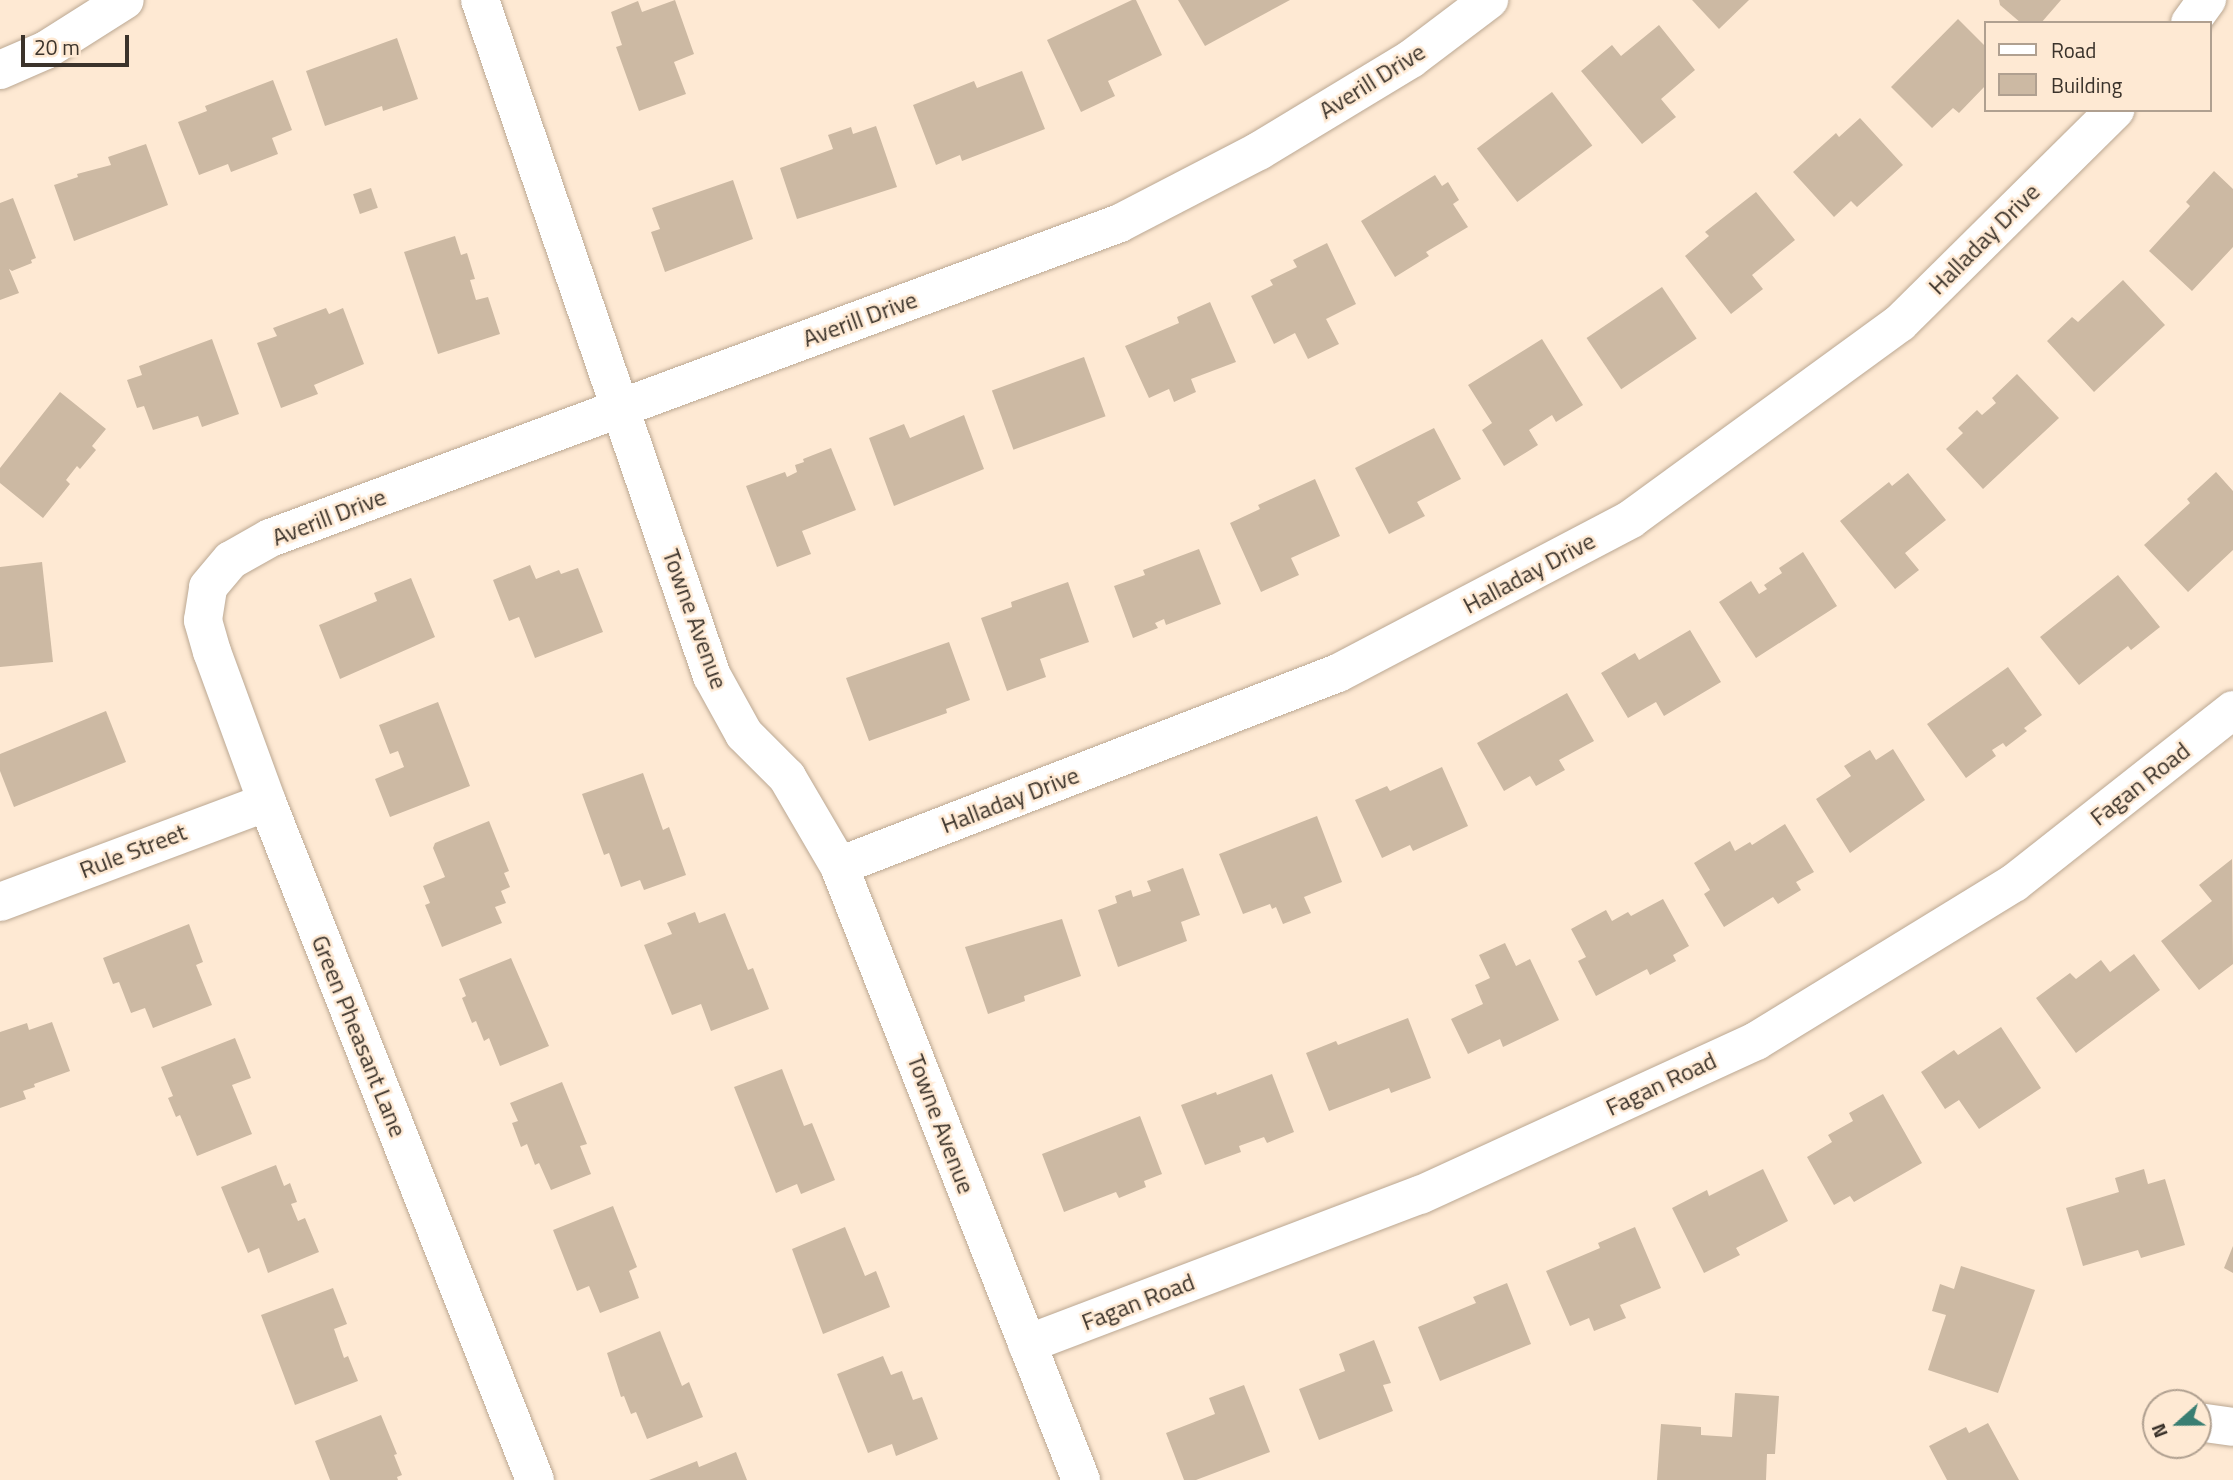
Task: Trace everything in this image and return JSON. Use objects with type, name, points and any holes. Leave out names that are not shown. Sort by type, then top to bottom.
[{"type":"street","points":[[0,70],[46,50],[125,0]]},
{"type":"street","name":"Towne Avenue","points":[[480,0],[712,676],[744,734],[787,777],[839,866],[1082,1480]]},
{"type":"street","name":"Averill Drive","points":[[208,586],[231,560],[270,538],[1120,223],[1259,151],[1411,59],[1489,0]]},
{"type":"street","points":[[2191,21],[2207,0]]},
{"type":"street","name":"Halladay Drive","points":[[839,866],[1338,673],[1631,519],[1900,323],[2113,112]]},
{"type":"street","name":"Green Pheasant Lane","points":[[208,586],[203,620],[212,652],[267,802],[535,1480]]},
{"type":"street","name":"Fagan Road","points":[[1027,1343],[1420,1195],[1756,1041],[2014,883],[2232,714]]},
{"type":"street","name":"Rule Street","points":[[0,902],[267,802]]},
{"type":"street","points":[[2212,1424],[2233,1427]]},
{"type":"building","points":[[675,0],[694,54],[674,62],[686,94],[639,111],[616,47],[622,45],[611,12],[638,1],[642,12]]},
{"type":"building","points":[[1136,0],[1162,55],[1108,81],[1115,96],[1081,112],[1047,40]]},
{"type":"building","points":[[1178,0],[1290,0],[1205,46]]},
{"type":"building","points":[[1692,0],[1749,0],[1719,29]]},
{"type":"building","points":[[1999,0],[2061,0],[2043,21],[2019,21],[2000,5]]},
{"type":"building","points":[[1958,19],[1984,45],[1984,87],[1959,113],[1953,108],[1932,128],[1891,87]]},
{"type":"building","points":[[1659,25],[1695,70],[1661,99],[1676,117],[1642,144],[1581,71],[1612,45],[1621,56]]},
{"type":"building","points":[[397,38],[418,99],[383,111],[382,106],[325,126],[306,71]]},
{"type":"building","points":[[1022,71],[1045,129],[962,161],[960,155],[936,165],[913,105],[974,81],[977,88]]},
{"type":"building","points":[[273,80],[292,130],[272,138],[278,154],[231,172],[228,164],[199,175],[178,122],[207,111],[205,106]]},
{"type":"building","points":[[1552,92],[1592,146],[1517,202],[1477,149]]},
{"type":"building","points":[[1860,118],[1903,165],[1857,207],[1851,201],[1834,217],[1793,172],[1836,133],[1839,137]]},
{"type":"building","points":[[876,126],[897,187],[797,219],[780,168],[833,149],[828,135],[851,127],[853,134]]},
{"type":"building","points":[[146,144],[168,205],[74,241],[54,185],[78,177],[77,174],[111,165],[108,157]]},
{"type":"building","points":[[2214,171],[2233,189],[2233,247],[2192,291],[2149,251],[2190,206],[2186,202]]},
{"type":"building","points":[[1435,175],[1442,186],[1448,182],[1459,200],[1453,204],[1468,227],[1426,252],[1429,256],[1395,277],[1361,221]]},
{"type":"building","points":[[733,180],[753,239],[665,272],[651,232],[660,229],[652,208]]},
{"type":"building","points":[[371,188],[378,208],[360,214],[353,194]]},
{"type":"building","points":[[1756,192],[1795,240],[1752,275],[1763,289],[1731,314],[1685,256],[1709,236],[1705,232]]},
{"type":"building","points":[[13,198],[36,258],[31,260],[32,263],[12,271],[9,269],[19,293],[0,300],[0,203]]},
{"type":"building","points":[[455,236],[461,255],[467,253],[475,279],[470,280],[476,300],[488,297],[500,334],[438,354],[404,252]]},
{"type":"building","points":[[1327,243],[1356,304],[1326,319],[1339,344],[1308,359],[1295,333],[1274,344],[1251,296],[1273,285],[1270,280],[1297,267],[1293,260]]},
{"type":"building","points":[[2123,280],[2165,325],[2094,392],[2047,341],[2072,317],[2078,322]]},
{"type":"building","points":[[1662,287],[1697,338],[1621,389],[1587,338]]},
{"type":"building","points":[[1210,302],[1236,362],[1191,379],[1196,392],[1174,402],[1169,389],[1149,398],[1125,346],[1179,323],[1177,317]]},
{"type":"building","points":[[326,308],[329,314],[343,308],[364,364],[314,385],[318,394],[281,408],[257,343],[277,336],[273,328]]},
{"type":"building","points":[[212,339],[239,414],[202,427],[198,416],[153,430],[144,406],[137,408],[127,380],[142,375],[139,366]]},
{"type":"building","points":[[1542,339],[1583,405],[1556,422],[1552,415],[1529,430],[1538,445],[1504,466],[1482,430],[1492,423],[1468,385]]},
{"type":"building","points":[[1084,357],[1106,416],[1013,450],[992,391]]},
{"type":"building","points":[[2017,374],[2059,418],[1983,489],[1946,449],[1963,433],[1958,428],[1977,410],[1982,415],[1996,403],[1992,398]]},
{"type":"building","points":[[60,392],[106,429],[92,446],[96,450],[80,469],[77,466],[66,480],[70,484],[43,518],[0,483],[0,468]]},
{"type":"building","points":[[964,415],[984,469],[894,506],[869,438],[904,424],[910,438]]},
{"type":"building","points":[[1434,428],[1461,479],[1417,502],[1425,516],[1389,534],[1355,468]]},
{"type":"building","points":[[831,448],[856,510],[802,531],[811,554],[777,567],[746,486],[785,472],[787,477],[797,472],[795,465],[804,462],[803,459]]},
{"type":"building","points":[[2216,472],[2233,491],[2233,550],[2188,592],[2144,545],[2190,503],[2187,499]]},
{"type":"building","points":[[1908,473],[1946,520],[1905,553],[1919,570],[1895,589],[1840,521],[1889,482],[1892,486]]},
{"type":"building","points":[[1315,479],[1340,536],[1291,558],[1299,575],[1261,592],[1230,523],[1260,509],[1258,505]]},
{"type":"building","points":[[1199,549],[1221,604],[1166,625],[1164,619],[1155,623],[1158,628],[1133,638],[1114,586],[1145,575],[1143,570]]},
{"type":"building","points":[[1803,552],[1837,606],[1756,658],[1719,602],[1751,581],[1759,594],[1767,589],[1764,585],[1782,573],[1779,568]]},
{"type":"building","points":[[42,562],[53,662],[0,667],[0,567]]},
{"type":"building","points":[[530,565],[536,579],[559,570],[561,574],[578,568],[603,632],[535,658],[519,617],[509,621],[493,580]]},
{"type":"building","points":[[2118,575],[2160,627],[2131,650],[2128,646],[2079,685],[2040,637]]},
{"type":"building","points":[[411,578],[435,637],[340,679],[319,625],[377,601],[374,593]]},
{"type":"building","points":[[1068,582],[1089,642],[1040,659],[1046,677],[1007,691],[981,618],[1012,607],[1011,602]]},
{"type":"building","points":[[1690,630],[1721,682],[1664,716],[1656,702],[1628,718],[1601,673],[1635,653],[1639,660]]},
{"type":"building","points":[[949,642],[970,700],[946,709],[947,713],[869,741],[846,678]]},
{"type":"building","points":[[2008,667],[2042,715],[2024,728],[2027,731],[2006,747],[2003,743],[1992,750],[1996,756],[1966,778],[1927,724]]},
{"type":"building","points":[[1567,693],[1594,741],[1559,760],[1565,770],[1536,786],[1530,776],[1504,791],[1477,743]]},
{"type":"building","points":[[438,702],[470,786],[390,817],[375,779],[404,767],[398,751],[390,754],[379,725]]},
{"type":"building","points":[[106,711],[126,762],[14,807],[0,771],[0,754]]},
{"type":"building","points":[[1893,749],[1925,800],[1850,853],[1816,799],[1851,776],[1844,766],[1870,750],[1876,760]]},
{"type":"building","points":[[1442,767],[1468,826],[1413,851],[1410,845],[1382,858],[1355,800],[1387,786],[1390,791]]},
{"type":"building","points":[[643,773],[663,830],[669,827],[686,875],[644,890],[640,880],[621,887],[609,853],[604,855],[582,794]]},
{"type":"building","points":[[1317,816],[1342,882],[1304,897],[1311,913],[1283,924],[1276,907],[1272,909],[1270,904],[1243,914],[1219,854]]},
{"type":"building","points":[[489,821],[509,871],[504,873],[510,887],[501,891],[506,903],[495,907],[502,923],[442,947],[425,905],[430,903],[423,886],[445,877],[433,848],[435,843]]},
{"type":"building","points":[[1785,824],[1814,872],[1796,882],[1801,890],[1778,904],[1773,897],[1724,927],[1704,894],[1710,890],[1694,863],[1730,841],[1735,851],[1750,842],[1752,845]]},
{"type":"building","points":[[2232,859],[2233,964],[2199,990],[2161,941],[2212,901],[2199,885]]},
{"type":"building","points":[[1183,868],[1200,915],[1181,922],[1187,941],[1118,967],[1098,910],[1117,903],[1115,896],[1131,890],[1133,897],[1151,891],[1147,881]]},
{"type":"building","points":[[1663,899],[1689,946],[1673,955],[1676,961],[1650,975],[1647,969],[1596,996],[1578,961],[1586,957],[1571,929],[1606,910],[1612,921],[1628,912],[1631,916]]},
{"type":"building","points":[[695,912],[699,923],[725,913],[748,970],[753,968],[769,1009],[711,1031],[701,1004],[672,1015],[644,945],[672,934],[667,923]]},
{"type":"building","points":[[1062,919],[1081,976],[1024,996],[1025,1001],[988,1014],[965,947]]},
{"type":"building","points":[[189,924],[203,962],[196,965],[212,1005],[153,1028],[145,1008],[131,1013],[119,982],[113,984],[103,958]]},
{"type":"building","points":[[1505,943],[1516,966],[1530,959],[1559,1020],[1503,1047],[1500,1039],[1468,1054],[1451,1019],[1483,1004],[1475,985],[1490,978],[1479,955]]},
{"type":"building","points":[[2134,954],[2160,990],[2076,1053],[2036,998],[2070,973],[2076,979],[2101,960],[2110,972]]},
{"type":"building","points":[[511,958],[549,1046],[500,1066],[489,1038],[484,1041],[476,1021],[472,1023],[462,998],[466,996],[459,979]]},
{"type":"building","points":[[1408,1018],[1431,1078],[1391,1093],[1389,1088],[1329,1111],[1306,1053],[1336,1041],[1338,1045]]},
{"type":"building","points":[[52,1022],[70,1071],[34,1084],[35,1087],[23,1091],[26,1099],[0,1108],[0,1032],[27,1023],[29,1030]]},
{"type":"building","points":[[2001,1027],[2041,1088],[1979,1129],[1959,1100],[1945,1109],[1921,1072],[1954,1050],[1958,1055]]},
{"type":"building","points":[[235,1038],[251,1078],[232,1085],[252,1134],[197,1156],[180,1115],[176,1117],[168,1098],[173,1096],[161,1067]]},
{"type":"building","points":[[782,1069],[804,1126],[812,1123],[835,1180],[801,1194],[797,1184],[776,1193],[734,1087]]},
{"type":"building","points":[[1272,1074],[1294,1132],[1267,1143],[1264,1137],[1239,1146],[1241,1152],[1205,1165],[1181,1105],[1216,1092],[1217,1095]]},
{"type":"building","points":[[562,1082],[587,1144],[580,1146],[591,1174],[551,1190],[539,1163],[535,1165],[527,1144],[521,1147],[512,1123],[518,1121],[510,1103]]},
{"type":"building","points":[[1883,1094],[1922,1163],[1854,1202],[1850,1196],[1834,1205],[1807,1157],[1832,1142],[1828,1135],[1853,1121],[1849,1113]]},
{"type":"building","points":[[1140,1116],[1162,1174],[1144,1181],[1146,1187],[1119,1198],[1116,1192],[1064,1212],[1042,1154]]},
{"type":"building","points":[[276,1165],[284,1186],[290,1183],[297,1202],[291,1204],[298,1221],[305,1218],[319,1252],[268,1273],[259,1248],[248,1253],[221,1187]]},
{"type":"building","points":[[1763,1169],[1788,1221],[1736,1248],[1740,1255],[1704,1273],[1672,1208],[1707,1190],[1709,1196]]},
{"type":"building","points":[[2144,1169],[2148,1184],[2165,1179],[2185,1245],[2141,1258],[2138,1250],[2083,1266],[2066,1208],[2119,1192],[2115,1178]]},
{"type":"building","points":[[613,1206],[637,1267],[629,1271],[639,1298],[600,1313],[589,1286],[577,1291],[553,1230]]},
{"type":"building","points":[[845,1227],[865,1276],[876,1271],[890,1307],[823,1334],[792,1249]]},
{"type":"building","points":[[1635,1227],[1661,1288],[1620,1305],[1626,1318],[1594,1331],[1589,1318],[1570,1326],[1546,1271],[1600,1248],[1598,1243]]},
{"type":"building","points":[[2233,1246],[2233,1273],[2224,1268]]},
{"type":"building","points":[[1961,1266],[2035,1290],[1998,1393],[1928,1370],[1946,1315],[1932,1311],[1940,1284],[1954,1289]]},
{"type":"building","points":[[1507,1283],[1531,1344],[1440,1381],[1418,1327],[1476,1303],[1473,1297]]},
{"type":"building","points":[[333,1288],[347,1324],[334,1329],[344,1358],[348,1356],[358,1381],[295,1405],[261,1315]]},
{"type":"building","points":[[660,1331],[682,1386],[689,1382],[703,1417],[647,1439],[636,1412],[631,1414],[624,1396],[621,1397],[607,1353]]},
{"type":"building","points":[[1374,1340],[1391,1383],[1383,1385],[1393,1411],[1319,1440],[1299,1389],[1345,1371],[1339,1354]]},
{"type":"building","points":[[883,1356],[891,1375],[902,1371],[913,1400],[922,1397],[938,1439],[896,1456],[892,1444],[868,1453],[837,1374]]},
{"type":"building","points":[[1244,1385],[1270,1452],[1196,1480],[1184,1480],[1166,1433],[1215,1414],[1209,1398]]},
{"type":"building","points":[[1735,1393],[1779,1396],[1775,1454],[1767,1454],[1766,1480],[1657,1480],[1661,1424],[1701,1427],[1701,1435],[1732,1437]]},
{"type":"building","points":[[381,1415],[397,1454],[394,1455],[402,1475],[397,1477],[398,1480],[330,1480],[315,1441]]},
{"type":"building","points":[[1988,1423],[2019,1480],[1947,1480],[1929,1446],[1966,1427],[1969,1433]]},
{"type":"building","points":[[736,1452],[747,1480],[649,1480],[697,1461],[699,1467]]}]
